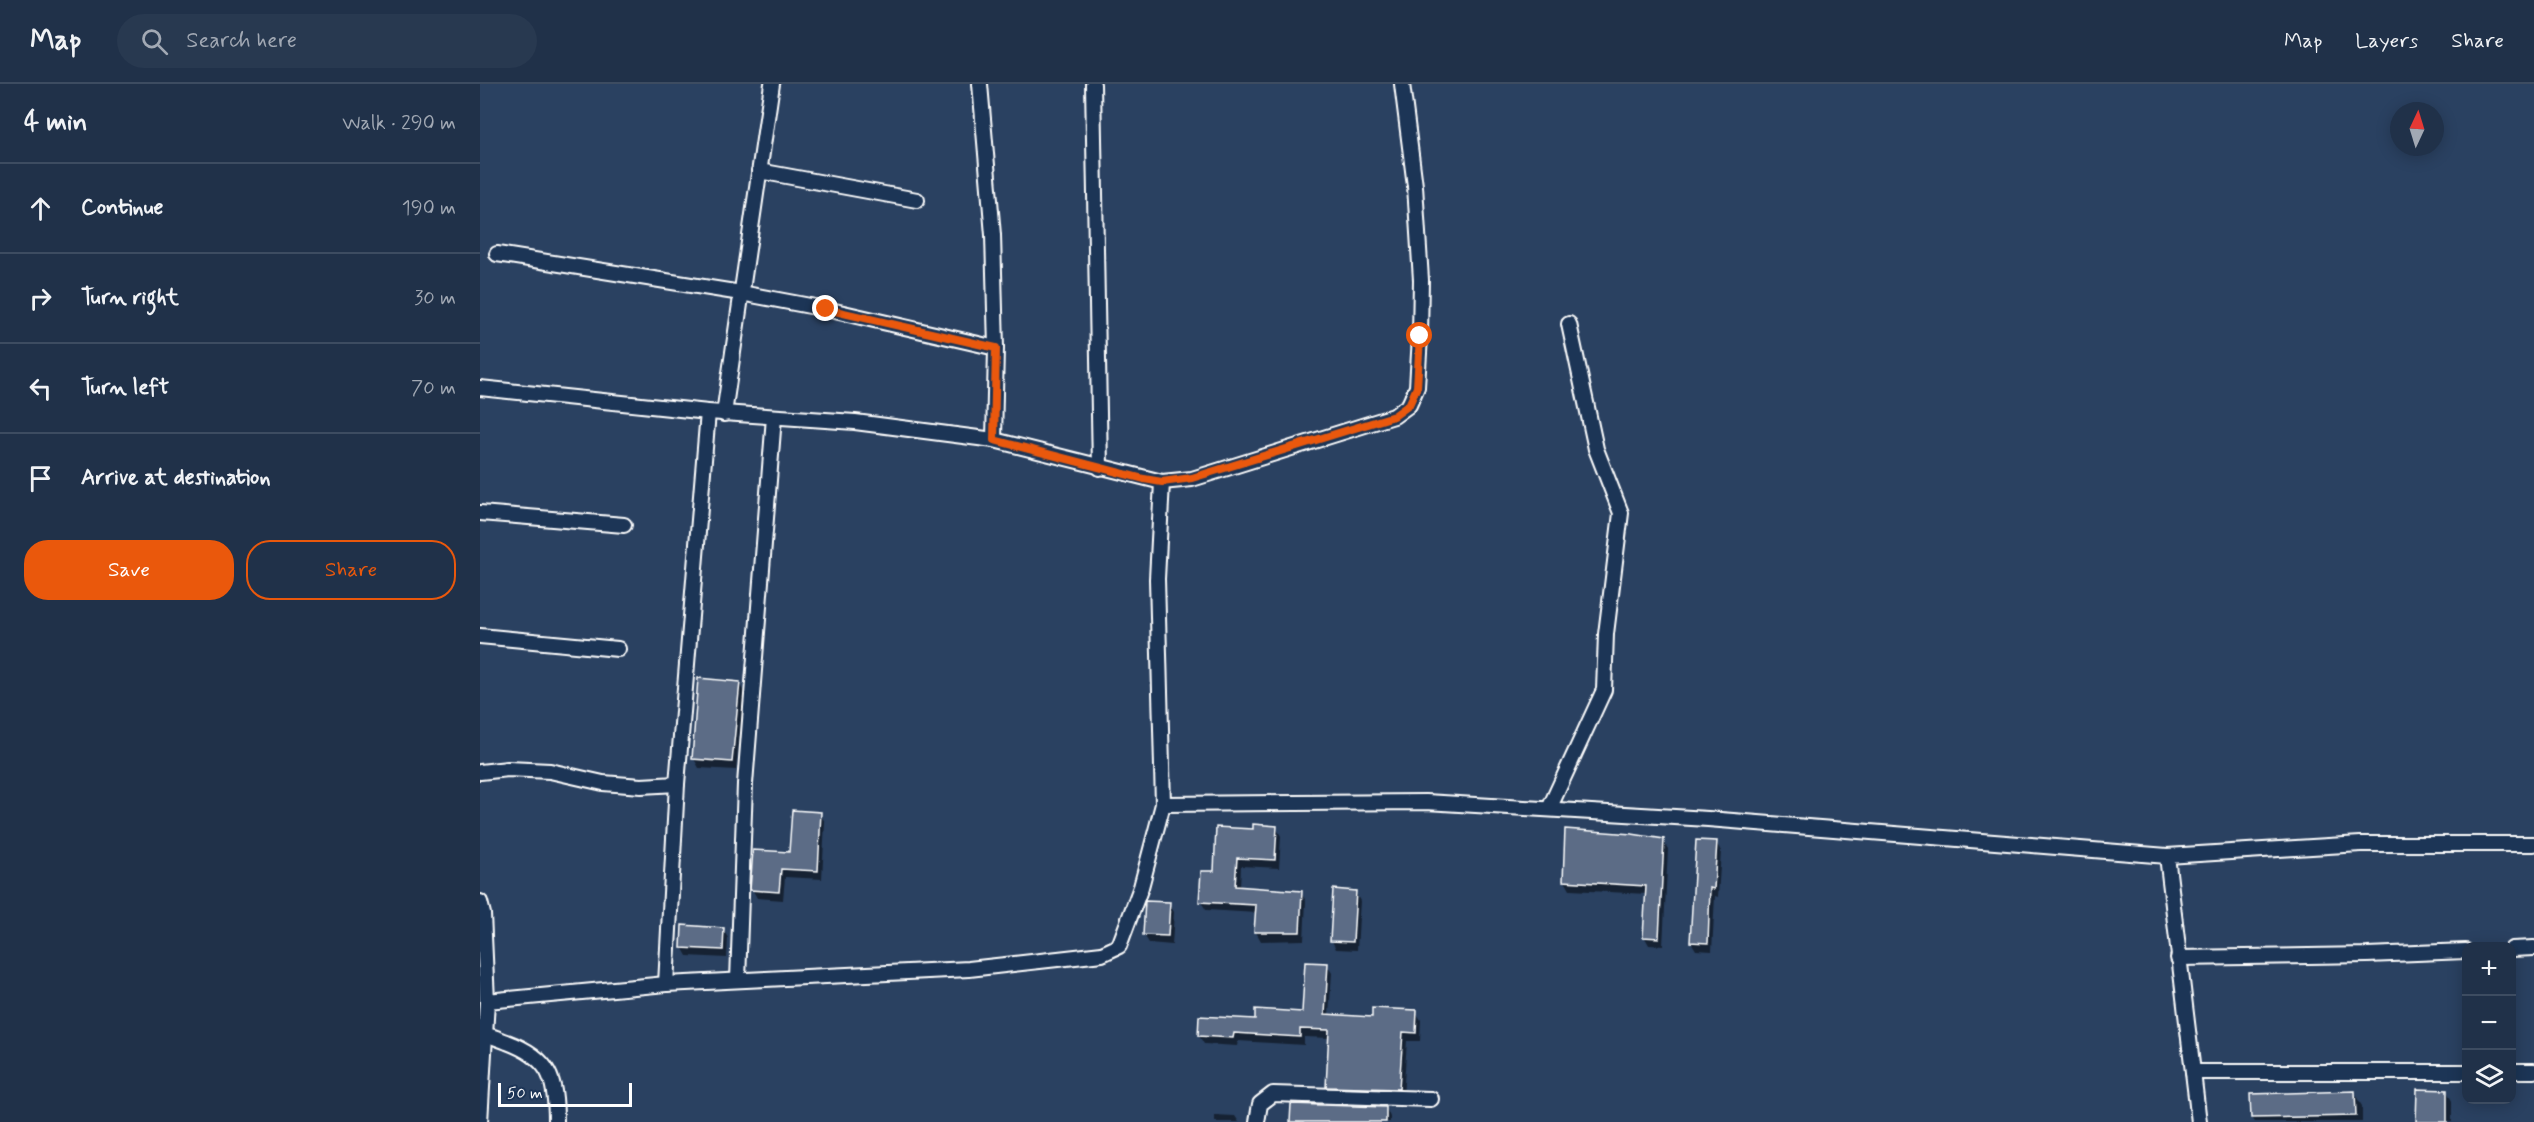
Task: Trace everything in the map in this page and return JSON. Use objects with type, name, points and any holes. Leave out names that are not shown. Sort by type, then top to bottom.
[{"type":"street","points":[[724,414],[772,84]]},
{"type":"street","points":[[980,84],[993,235],[996,348],[994,440]]},
{"type":"street","points":[[1093,84],[1100,468]]},
{"type":"street","points":[[480,388],[724,414],[855,422],[994,440],[1162,482],[1192,478],[1394,416],[1409,405],[1417,387],[1421,280],[1415,186],[1402,84]]},
{"type":"street","points":[[759,171],[916,200]]},
{"type":"street","points":[[497,254],[826,309],[996,348]]},
{"type":"street","points":[[1549,809],[1604,690],[1606,634],[1621,513],[1596,449],[1569,324]]},
{"type":"street","points":[[666,984],[677,784],[708,412]]},
{"type":"street","points":[[738,980],[745,784],[774,417]]},
{"type":"street","points":[[487,1001],[666,984],[969,969],[1102,954],[1119,946],[1141,887],[1163,804],[1157,579],[1162,482]]},
{"type":"street","points":[[480,513],[624,525]]},
{"type":"street","points":[[480,636],[618,649]]},
{"type":"street","points":[[480,772],[508,769],[550,771],[603,783],[641,786],[677,784]]},
{"type":"street","points":[[1163,804],[1426,802],[1708,819],[2167,856],[2361,844],[2534,844]]},
{"type":"street","points":[[2167,856],[2199,1122]]},
{"type":"street","points":[[480,1122],[483,1034],[487,1001],[481,910]]},
{"type":"street","points":[[2516,949],[2534,948]]},
{"type":"street","points":[[2178,958],[2462,951]]},
{"type":"street","points":[[483,1034],[528,1050],[549,1070],[556,1104],[556,1122]]},
{"type":"street","points":[[2516,1071],[2534,1071]]},
{"type":"street","points":[[2193,1072],[2462,1072]]},
{"type":"street","points":[[1257,1122],[1260,1104],[1273,1094],[1431,1099]]},
{"type":"building","points":[[698,678],[740,682],[732,762],[692,759]]},
{"type":"building","points":[[792,810],[821,812],[818,871],[781,869],[779,892],[750,890],[753,850],[789,852]]},
{"type":"building","points":[[1253,824],[1277,826],[1275,860],[1237,858],[1235,886],[1302,891],[1300,932],[1254,932],[1256,905],[1199,902],[1201,871],[1214,871],[1216,827],[1253,829]]},
{"type":"building","points":[[1565,829],[1664,839],[1659,938],[1643,937],[1646,886],[1563,881]]},
{"type":"building","points":[[1696,840],[1717,841],[1714,889],[1710,888],[1708,943],[1690,942]]},
{"type":"building","points":[[1333,889],[1356,891],[1353,942],[1330,941]]},
{"type":"building","points":[[1145,901],[1170,902],[1168,936],[1143,935]]},
{"type":"building","points":[[682,925],[724,928],[723,950],[681,948]]},
{"type":"building","points":[[1305,962],[1328,963],[1325,1014],[1372,1017],[1372,1008],[1417,1010],[1416,1033],[1403,1032],[1399,1089],[1326,1087],[1329,1030],[1300,1029],[1300,1037],[1234,1033],[1233,1038],[1198,1036],[1199,1016],[1255,1019],[1255,1009],[1302,1012]]},
{"type":"building","points":[[2417,1089],[2447,1090],[2447,1122],[2416,1122]]},
{"type":"building","points":[[2355,1091],[2356,1116],[2251,1118],[2250,1094]]},
{"type":"building","points":[[1291,1104],[1386,1107],[1386,1122],[1290,1122]]},
{"type":"route","points":[[826,309],[996,348],[994,440],[1162,482],[1192,478],[1394,416],[1409,405],[1417,387],[1420,336]]}]
